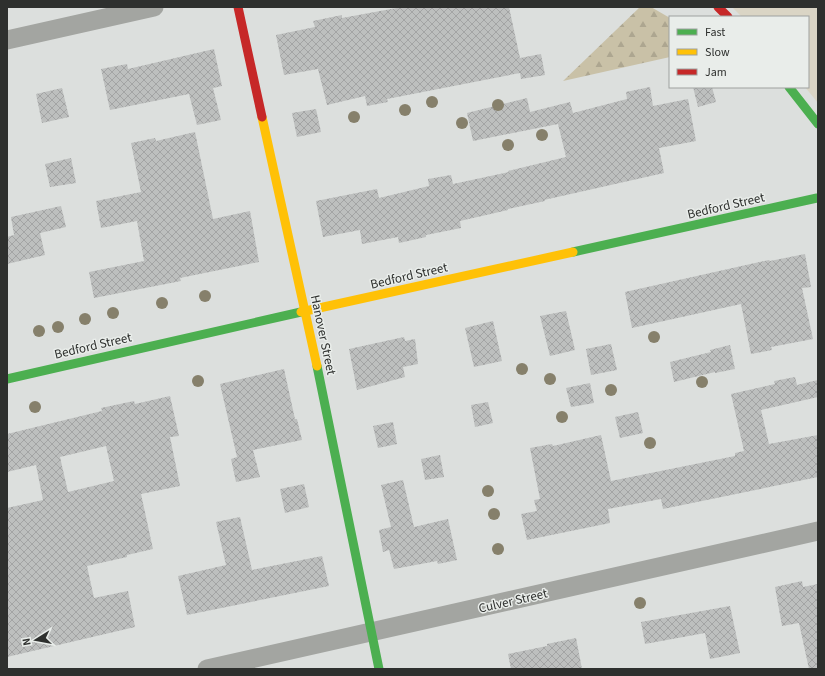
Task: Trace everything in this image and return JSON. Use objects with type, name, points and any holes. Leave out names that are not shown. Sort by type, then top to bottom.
[{"type":"street","points":[[7,40],[154,7]]},
{"type":"street","name":"Hanover Street","points":[[238,7],[312,342],[379,669]]},
{"type":"street","points":[[718,7],[727,16]]},
{"type":"street","points":[[790,88],[818,124]]},
{"type":"street","name":"Bedford Street","points":[[7,379],[818,198]]},
{"type":"street","name":"Culver Street","points":[[207,669],[818,531]]},
{"type":"shaded area","points":[[732,7],[818,7],[818,103],[806,88],[809,88],[809,16],[741,16]]},
{"type":"green space","points":[[640,7],[651,7],[669,17],[669,57],[563,81]]},
{"type":"building","points":[[402,7],[509,7],[520,58],[541,54],[545,75],[521,79],[520,73],[387,99],[388,102],[367,106],[365,96],[327,105],[318,69],[284,75],[276,35],[315,27],[313,21],[342,15],[342,18]]},
{"type":"building","points":[[214,49],[222,86],[213,88],[221,120],[197,125],[189,94],[110,110],[101,69],[127,64],[128,69]]},
{"type":"building","points":[[650,87],[653,106],[688,99],[696,141],[659,148],[664,173],[544,200],[545,201],[460,221],[461,228],[426,235],[426,237],[399,243],[398,237],[362,244],[360,230],[323,237],[316,201],[377,189],[379,198],[429,186],[428,179],[451,175],[453,184],[509,172],[508,171],[566,157],[558,124],[473,141],[467,113],[527,98],[530,112],[570,102],[573,113],[627,99],[626,92]]},
{"type":"building","points":[[62,88],[69,117],[42,123],[36,94]]},
{"type":"building","points":[[693,88],[712,88],[716,102],[698,107]]},
{"type":"building","points":[[316,109],[321,132],[297,137],[292,113]]},
{"type":"building","points":[[195,132],[213,219],[250,211],[259,262],[180,278],[181,281],[94,298],[89,272],[144,261],[137,221],[101,228],[96,201],[141,192],[131,143],[155,138],[156,141]]},
{"type":"building","points":[[71,158],[76,183],[50,187],[45,164]]},
{"type":"building","points":[[61,206],[66,227],[40,233],[45,255],[7,264],[7,237],[14,235],[11,217]]},
{"type":"building","points":[[805,254],[811,287],[802,288],[813,339],[771,347],[772,350],[751,354],[741,304],[632,328],[625,292],[769,260]]},
{"type":"building","points":[[566,311],[575,350],[550,356],[540,316]]},
{"type":"building","points":[[493,321],[502,361],[474,367],[465,328]]},
{"type":"building","points":[[404,337],[405,341],[415,339],[418,364],[403,367],[405,377],[357,390],[349,349]]},
{"type":"building","points":[[611,344],[617,370],[591,375],[586,349]]},
{"type":"building","points":[[730,345],[735,369],[715,372],[674,382],[670,362],[711,352],[710,350]]},
{"type":"building","points":[[284,369],[295,419],[297,419],[302,440],[253,450],[260,477],[236,482],[231,459],[237,457],[220,384]]},
{"type":"building","points":[[795,377],[797,385],[818,380],[818,397],[761,410],[769,444],[818,435],[818,477],[663,509],[661,499],[608,509],[610,523],[527,540],[521,514],[537,511],[534,500],[540,499],[530,448],[552,444],[553,446],[601,435],[611,481],[735,456],[735,453],[744,451],[731,394],[775,384],[774,381]]},
{"type":"building","points":[[590,383],[594,403],[571,407],[566,388]]},
{"type":"building","points":[[170,396],[179,436],[170,437],[180,486],[141,494],[153,549],[127,555],[127,557],[87,566],[94,598],[128,591],[135,627],[7,657],[7,508],[43,500],[36,465],[7,472],[7,434],[102,411],[101,408],[134,401],[135,404]],"holes":[[[106,446],[114,481],[68,492],[60,457]]]},
{"type":"building","points":[[488,402],[493,423],[475,427],[471,405]]},
{"type":"building","points":[[638,412],[643,433],[620,438],[615,417]]},
{"type":"building","points":[[393,422],[397,444],[378,448],[373,426]]},
{"type":"building","points":[[440,455],[444,477],[425,480],[421,459]]},
{"type":"building","points":[[403,480],[414,527],[448,519],[457,560],[438,564],[437,561],[394,569],[389,550],[383,552],[379,530],[391,527],[381,485]]},
{"type":"building","points":[[304,484],[309,507],[285,513],[280,489]]},
{"type":"building","points":[[240,517],[252,570],[322,556],[329,586],[187,615],[178,576],[226,565],[216,522]]},
{"type":"building","points":[[802,581],[803,587],[818,584],[818,669],[809,669],[799,623],[782,626],[775,587]]},
{"type":"building","points":[[730,606],[740,653],[710,659],[705,633],[645,644],[641,622]]},
{"type":"building","points":[[576,638],[582,669],[511,669],[508,654]]},
{"type":"traffic: fast","points":[[790,88],[818,124]]},
{"type":"traffic: fast","points":[[573,252],[817,198]]},
{"type":"traffic: fast","points":[[7,379],[301,312]]},
{"type":"traffic: fast","points":[[317,366],[379,669]]},
{"type":"traffic: slow","points":[[262,117],[317,366]]},
{"type":"traffic: slow","points":[[301,312],[573,252]]},
{"type":"traffic: jam","points":[[238,7],[262,117]]},
{"type":"traffic: jam","points":[[718,7],[727,16]]}]
